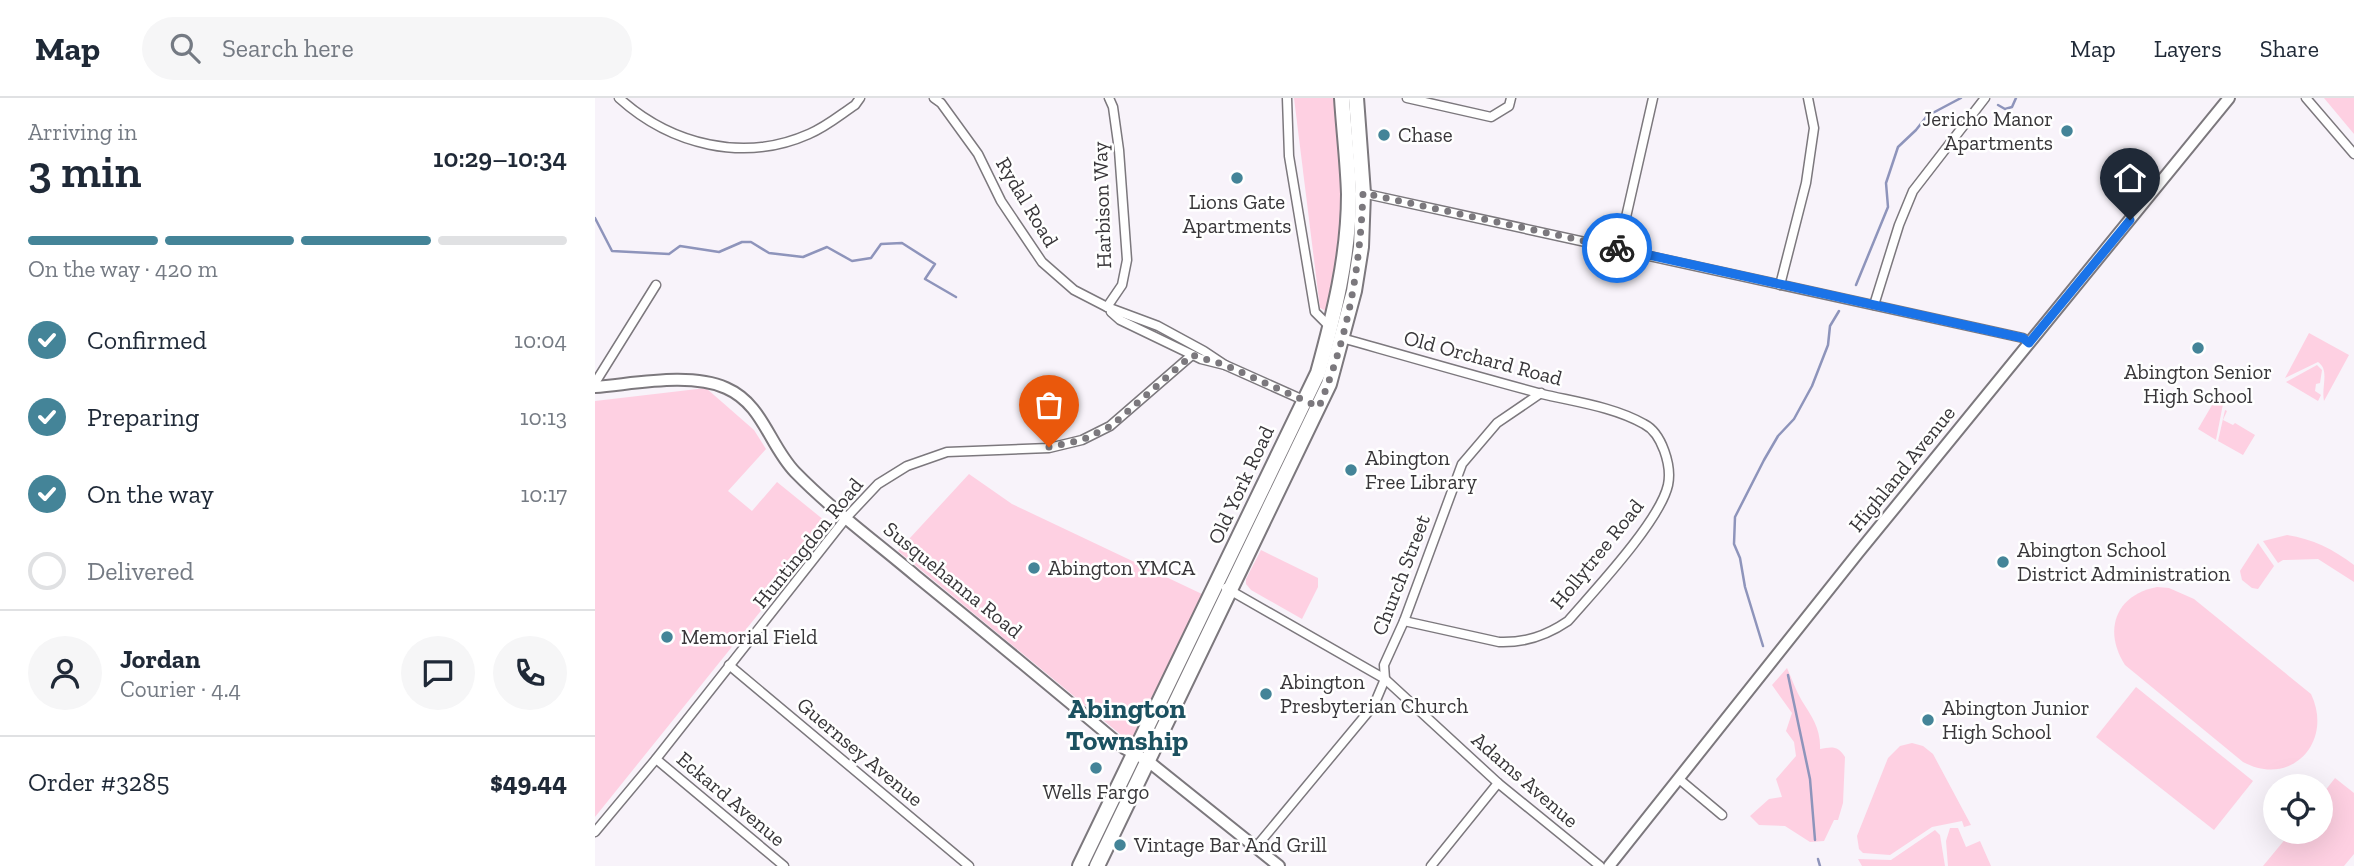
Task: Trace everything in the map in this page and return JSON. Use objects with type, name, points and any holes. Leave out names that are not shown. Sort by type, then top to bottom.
[{"type":"highway","name":"Old York Road","points":[[1342,98],[1356,194]]},
{"type":"highway","name":"Old York Road","points":[[1224,587],[1354,290],[1359,256],[1356,98]]},
{"type":"highway","name":"Old York Road","points":[[1097,866],[1142,757],[1224,587],[1319,407],[1329,384],[1337,333]]},
{"type":"highway","name":"Old York Road","points":[[1080,866],[1142,757]]},
{"type":"street","points":[[619,98],[659,127],[716,147],[737,149],[785,143],[811,134],[855,105],[860,98]]},
{"type":"street","name":"Rydal Road","points":[[934,98],[941,103],[978,154],[1001,201],[1042,262],[1074,290],[1107,307],[1171,332],[1225,365]]},
{"type":"street","name":"Harbison Way","points":[[1107,307],[1122,285],[1127,260],[1119,150],[1113,107],[1109,98]]},
{"type":"street","points":[[1287,98],[1289,156],[1315,312],[1337,333]]},
{"type":"street","points":[[1407,98],[1491,117],[1509,106],[1511,98]]},
{"type":"street","points":[[1619,248],[1653,98]]},
{"type":"street","points":[[1780,285],[1806,183],[1815,128],[1808,98]]},
{"type":"street","points":[[1874,305],[1899,225],[1913,191],[1985,98]]},
{"type":"street","name":"Highland Avenue","points":[[1609,866],[1853,560],[2229,98]]},
{"type":"street","points":[[2306,98],[2354,154]]},
{"type":"street","points":[[1356,194],[1619,248],[2023,338],[2029,343]]},
{"type":"street","points":[[595,385],[656,285]]},
{"type":"street","name":"Rydal Road","points":[[1107,307],[1120,320],[1192,355],[1225,365],[1319,407]]},
{"type":"street","points":[[1165,342],[1171,332]]},
{"type":"street","name":"Old Orchard Road","points":[[1337,333],[1541,393],[1614,411]]},
{"type":"street","name":"Huntingdon Road","points":[[595,832],[846,518],[878,484],[907,466],[947,452],[1049,447],[1095,435],[1111,426],[1192,355]]},
{"type":"street","name":"Susquehanna Road","points":[[595,385],[694,380],[726,388],[750,404],[783,458],[846,518],[1124,748],[1142,757],[1279,866]]},
{"type":"street","name":"Church Street","points":[[1256,847],[1374,705],[1385,679],[1384,665],[1404,621],[1462,464],[1497,423],[1541,393]]},
{"type":"street","name":"Hollytree Road","points":[[1404,621],[1484,640],[1512,642],[1539,638],[1568,621],[1648,524],[1665,495],[1669,482],[1663,447],[1647,425],[1614,411]]},
{"type":"street","name":"Adams Avenue","points":[[1224,587],[1385,679],[1498,783],[1600,866]]},
{"type":"street","name":"Guernsey Avenue","points":[[729,665],[969,866]]},
{"type":"street","name":"Eckard Avenue","points":[[656,759],[784,866]]},
{"type":"street","points":[[1679,779],[1722,816]]},
{"type":"street","points":[[1431,866],[1498,783]]},
{"type":"shaded area","points":[[1294,98],[1336,98],[1342,157],[1343,232],[1328,312],[1320,308]]},
{"type":"shaded area","points":[[2324,98],[2354,98],[2354,134]]},
{"type":"shaded area","points":[[2309,333],[2349,355],[2324,401],[2324,370],[2318,362],[2285,378]]},
{"type":"shaded area","points":[[2317,365],[2322,370],[2320,383],[2316,384],[2315,391],[2321,395],[2318,401],[2286,382]]},
{"type":"shaded area","name":"Memorial Field","points":[[706,388],[754,430],[766,449],[728,491],[752,511],[777,482],[830,525],[595,817],[595,401]]},
{"type":"shaded area","points":[[2215,400],[2223,404],[2216,440],[2198,429]]},
{"type":"shaded area","points":[[2225,410],[2227,411],[2223,420],[2233,425],[2235,423],[2255,435],[2243,455],[2218,441]]},
{"type":"shaded area","name":"Abington YMCA","points":[[969,474],[1012,504],[1202,594],[1132,738],[1126,739],[898,551]]},
{"type":"shaded area","points":[[2287,535],[2314,542],[2346,559],[2354,565],[2354,582],[2318,559],[2283,560],[2278,563],[2263,541]]},
{"type":"shaded area","points":[[2258,543],[2274,566],[2258,589],[2242,580],[2240,571]]},
{"type":"shaded area","points":[[1261,550],[1318,578],[1318,587],[1302,619],[1251,590],[1246,584]]},
{"type":"shaded area","points":[[2157,587],[2169,588],[2194,599],[2311,694],[2317,712],[2317,729],[2304,756],[2292,765],[2277,769],[2261,769],[2243,762],[2125,665],[2115,640],[2117,616],[2131,598]]},
{"type":"shaded area","points":[[1787,668],[1815,724],[1820,749],[1831,747],[1845,757],[1843,803],[1838,820],[1834,820],[1824,841],[1810,842],[1785,826],[1759,825],[1750,816],[1769,799],[1782,797],[1776,779],[1796,756],[1794,742],[1786,731],[1792,713],[1772,685]]},
{"type":"shaded area","points":[[2136,687],[2253,781],[2214,830],[2096,737]]},
{"type":"shaded area","points":[[1912,743],[1923,746],[1933,754],[1971,825],[1964,827],[1962,821],[1932,827],[1890,855],[1863,853],[1859,849],[1857,836],[1888,758],[1900,746]]},
{"type":"shaded area","points":[[2335,778],[2354,793],[2354,854],[2344,866],[2263,866],[2281,844],[2333,844]]},
{"type":"shaded area","points":[[1950,828],[1958,828],[1966,847],[1980,841],[1991,866],[1948,866],[1946,841]]},
{"type":"shaded area","points":[[1935,830],[1940,835],[1945,866],[1862,866],[1858,859],[1891,860]]},
{"type":"waterway","points":[[1856,285],[1888,207],[1886,183],[1898,147],[1927,116],[1961,98]]},
{"type":"waterway","points":[[1998,105],[2005,109],[2012,107],[2016,98]]},
{"type":"waterway","points":[[595,218],[612,251],[669,254],[680,246],[719,252],[742,242],[751,242],[769,253],[803,257],[827,247],[852,261],[871,258],[881,244],[902,243],[935,264],[925,279],[956,297]]},
{"type":"waterway","points":[[1763,646],[1734,544],[1735,517],[1778,436],[1794,419],[1812,386],[1828,345],[1830,326],[1839,311]]},
{"type":"waterway","points":[[1788,675],[1810,779],[1815,840]]},
{"type":"waterway","points":[[1818,859],[1820,866]]},
{"type":"way so far","points":[[1049,447],[1082,440],[1111,426],[1192,355],[1225,365],[1319,407],[1329,384],[1354,290],[1361,247],[1363,193],[1617,248]]},
{"type":"place","name":"Jericho Manor Apartments","points":[[2067,131]]},
{"type":"place","name":"Chase","points":[[1384,135]]},
{"type":"place","name":"Lions Gate Apartments","points":[[1237,178]]},
{"type":"place","name":"Abington Senior High School","points":[[2198,348]]},
{"type":"place","name":"Abington Free Library","points":[[1351,470]]},
{"type":"place","name":"Abington School District Administration","points":[[2003,562]]},
{"type":"place","name":"Abington YMCA","points":[[1034,568]]},
{"type":"place","name":"Memorial Field","points":[[667,637]]},
{"type":"place","name":"Abington Presbyterian Church","points":[[1266,694]]},
{"type":"place","name":"Abington Junior High School","points":[[1928,720]]},
{"type":"place","name":"Wells Fargo","points":[[1096,768]]},
{"type":"place","name":"Vintage Bar And Grill","points":[[1120,845]]},
{"type":"district","name":"Abington Township","points":[[1127,724]]},
{"type":"route","points":[[1617,248],[2023,338],[2029,343],[2130,220]]}]
